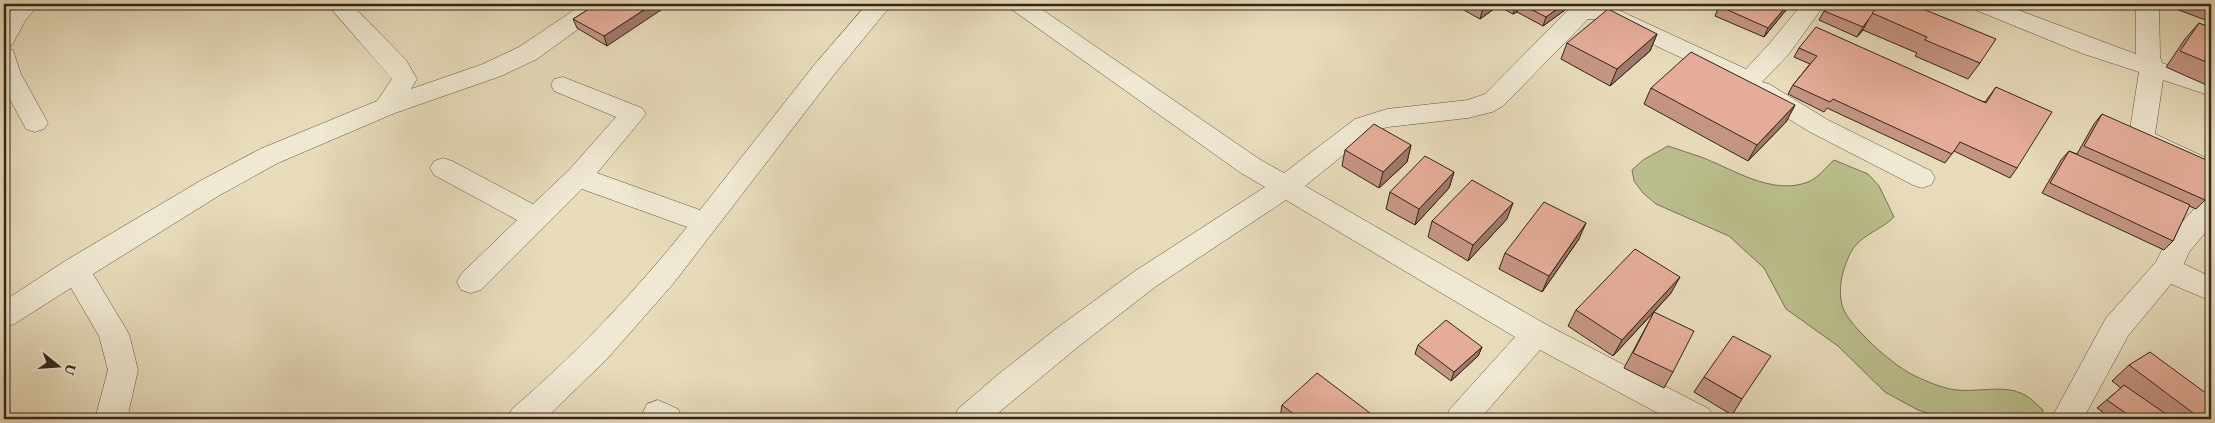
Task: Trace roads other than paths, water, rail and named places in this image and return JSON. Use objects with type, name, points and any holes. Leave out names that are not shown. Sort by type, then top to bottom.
[{"type":"street","points":[[4,39],[15,18],[27,4]]},
{"type":"street","points":[[338,4],[397,66],[405,79],[386,108]]},
{"type":"street","points":[[4,316],[75,270],[210,188],[269,156],[386,108],[492,70],[528,52],[598,4]]},
{"type":"street","points":[[523,419],[566,382],[663,276],[704,222],[880,4]]},
{"type":"street","points":[[1019,4],[1250,166],[1536,334],[1698,419]]},
{"type":"street","points":[[1749,81],[1779,49],[1814,4]]},
{"type":"street","points":[[1981,4],[2152,69],[2211,88]]},
{"type":"street","points":[[2148,4],[2148,57],[2152,69],[2142,136],[2148,143],[2211,171]]},
{"type":"street","points":[[969,419],[1006,386],[1068,336],[1137,285],[1285,187],[1364,125],[1387,118],[1468,109],[1482,106],[1494,100],[1556,34],[1578,14],[1580,7],[1606,13],[1749,81],[1774,100],[1922,178]]},
{"type":"street","points":[[4,56],[9,74],[35,123]]},
{"type":"street","points":[[471,282],[578,177],[633,114],[563,85]]},
{"type":"street","points":[[443,168],[536,218]]},
{"type":"street","points":[[578,177],[704,222]]},
{"type":"street","points":[[2067,419],[2117,327],[2167,268],[2178,246],[2211,208]]},
{"type":"street","points":[[2167,268],[2211,290]]},
{"type":"street","points":[[75,270],[114,334],[123,370],[111,419]]},
{"type":"street","points":[[1461,419],[1536,334]]}]
